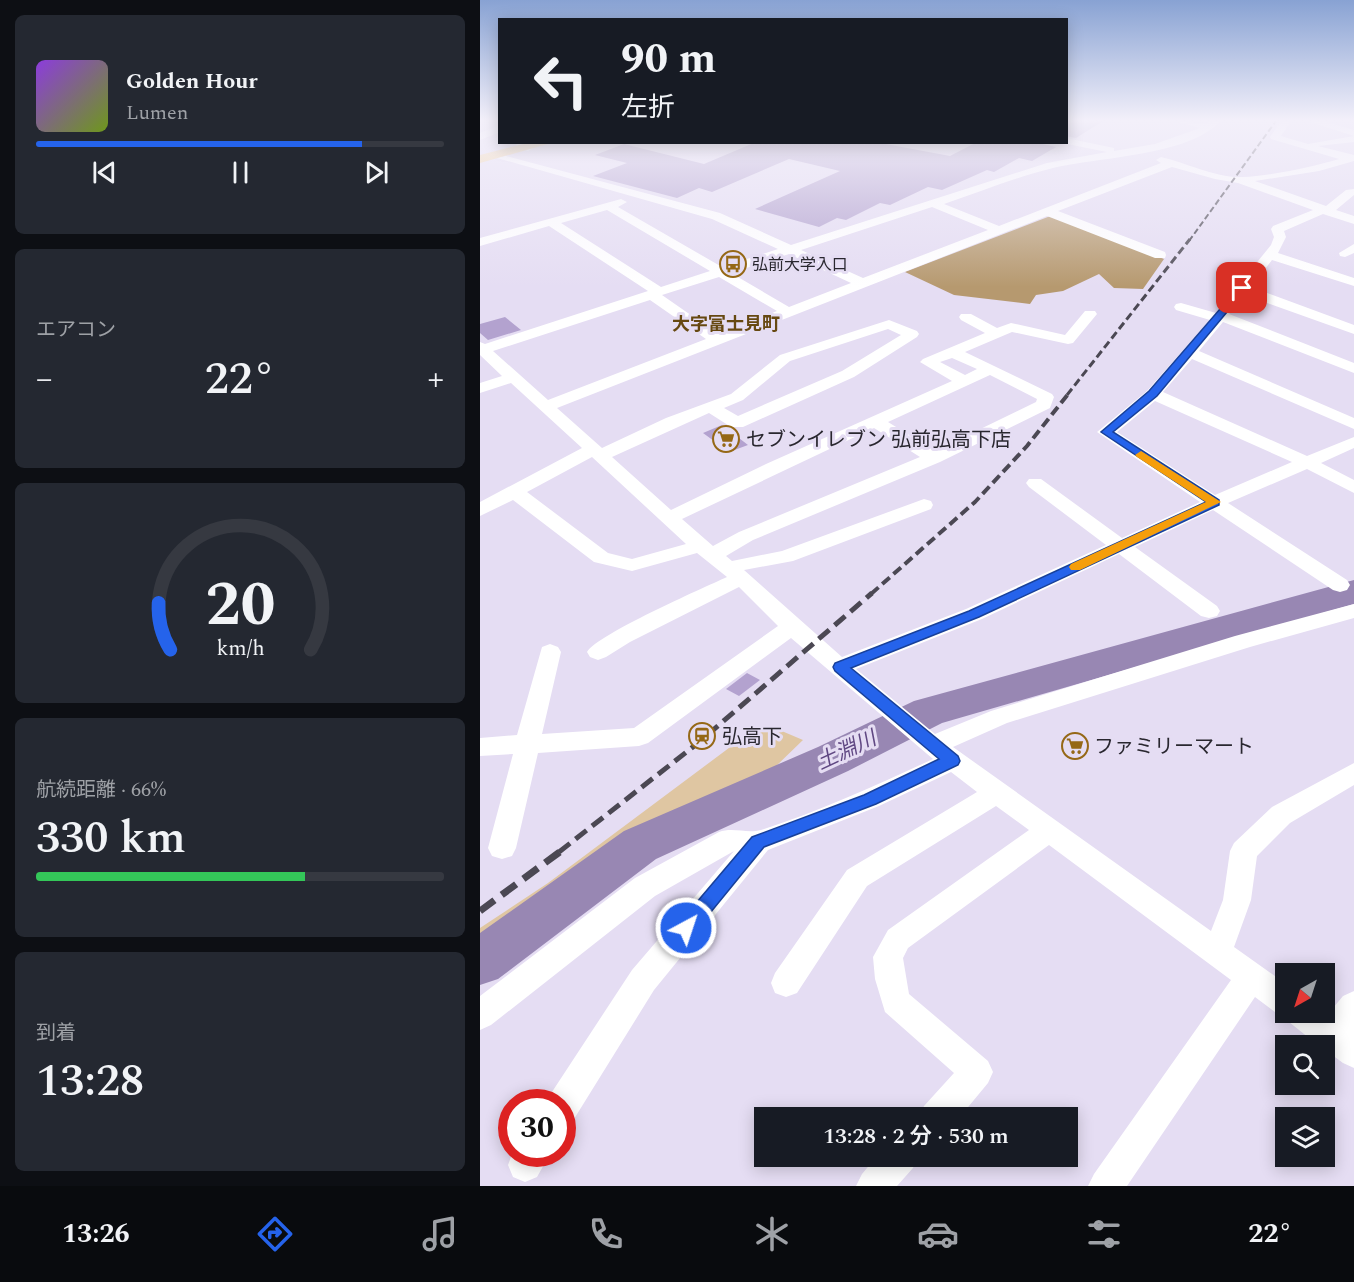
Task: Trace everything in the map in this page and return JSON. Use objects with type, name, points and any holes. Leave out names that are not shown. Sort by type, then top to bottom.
[{"type":"street","points":[[572,176],[716,216],[863,283]]},
{"type":"street","points":[[481,349],[1015,176]]},
{"type":"street","points":[[546,406],[1138,176]]},
{"type":"street","points":[[1217,176],[1240,180],[1354,220]]},
{"type":"street","points":[[1240,180],[1264,176]]},
{"type":"street","points":[[1340,585],[1106,432],[1153,394],[1220,317],[1270,255],[1280,237],[1277,229],[1324,211],[1350,192],[1354,192]]},
{"type":"street","points":[[480,242],[643,195]]},
{"type":"street","points":[[932,203],[1000,231]]},
{"type":"street","points":[[607,205],[789,312]]},
{"type":"street","points":[[1049,212],[1160,255]]},
{"type":"street","points":[[551,222],[655,293],[717,340]]},
{"type":"street","points":[[1270,255],[1354,282]]},
{"type":"street","points":[[1242,288],[1354,330]]},
{"type":"street","points":[[1181,307],[1220,317],[1354,368]]},
{"type":"street","points":[[963,380],[928,363],[1011,327],[1068,340],[1090,314]]},
{"type":"street","points":[[966,317],[996,333]]},
{"type":"street","points":[[480,510],[597,452],[737,397],[785,358],[889,324],[912,334],[848,374],[738,423],[712,408]]},
{"type":"street","points":[[481,349],[735,573],[792,627],[935,748],[1275,994]]},
{"type":"street","points":[[515,492],[601,558],[632,565],[707,550],[934,458],[1044,405],[1047,397],[1007,375],[989,370],[952,352]]},
{"type":"street","points":[[1189,352],[1354,424]]},
{"type":"street","points":[[670,518],[874,421],[989,370]]},
{"type":"street","points":[[480,388],[514,377]]},
{"type":"street","points":[[1153,394],[1307,462],[1354,487]]},
{"type":"street","points":[[874,421],[934,458]]},
{"type":"street","points":[[840,667],[974,614],[1215,502],[1354,442]]},
{"type":"street","points":[[1035,483],[1209,611]]},
{"type":"street","points":[[598,652],[735,573],[745,563],[786,557],[924,506]]},
{"type":"street","points":[[480,1015],[645,887],[729,840],[758,842],[870,800],[935,748],[999,717],[1243,641],[1354,611]]},
{"type":"street","points":[[480,747],[639,737],[792,627]]},
{"type":"street","points":[[502,848],[550,652]]},
{"type":"street","points":[[1218,951],[1237,900],[1244,852],[1281,815],[1354,773]]},
{"type":"street","points":[[786,983],[857,878],[996,793]]},
{"type":"street","points":[[946,1107],[977,1072],[896,1002],[890,979],[888,957],[898,939],[1048,831]]},
{"type":"street","points":[[573,1089],[643,980],[758,842]]},
{"type":"street","points":[[1106,1186],[1251,977]]},
{"type":"street","points":[[1315,1023],[1342,1043],[1354,1006]]},
{"type":"street","points":[[874,1186],[891,1167]]},
{"type":"shaded area","points":[[1053,215],[1164,259],[1143,289],[1114,288],[1099,274],[1063,291],[1036,295],[1030,304],[954,295],[905,272]]},
{"type":"shaded area","points":[[777,729],[803,740],[772,770],[623,847],[480,948],[480,928],[548,883],[749,733]]},
{"type":"building","points":[[594,176],[749,176],[712,192],[699,188],[677,198]]},
{"type":"building","points":[[828,176],[973,176],[942,190],[928,187],[890,205],[880,203],[846,220],[837,218],[819,227],[755,209]]},
{"type":"building","points":[[505,317],[521,330],[488,340],[480,333],[480,324]]},
{"type":"building","name":"セブンイレブン 弘前弘高下店","points":[[722,425],[748,445],[729,452],[703,433]]},
{"type":"building","points":[[747,673],[760,680],[739,696],[726,689]]},
{"type":"waterway","name":"土淵川","points":[[480,962],[640,845],[833,759],[928,712],[1354,592]]},
{"type":"railway","points":[[1189,241],[1236,176]]},
{"type":"railway","points":[[1067,395],[1190,239]]},
{"type":"railway","points":[[871,594],[975,502],[1027,446],[1069,393]]},
{"type":"railway","points":[[559,852],[698,743],[872,593]]},
{"type":"railway","points":[[480,911],[561,851]]},
{"type":"slow traffic","points":[[1076,567],[1215,502],[1141,455]]},
{"type":"place","name":"弘前大学入口","points":[[733,264]]},
{"type":"place","name":"セブンイレブン 弘前弘高下店","points":[[726,439]]},
{"type":"place","name":"弘高下","points":[[702,736]]},
{"type":"place","name":"ファミリーマート","points":[[1075,746]]},
{"type":"district","name":"大字富士見町","points":[[726,324]]},
{"type":"route","points":[[686,928],[758,842],[870,800],[952,761],[840,667],[974,614],[1215,502],[1106,432],[1153,394],[1242,288]]}]
